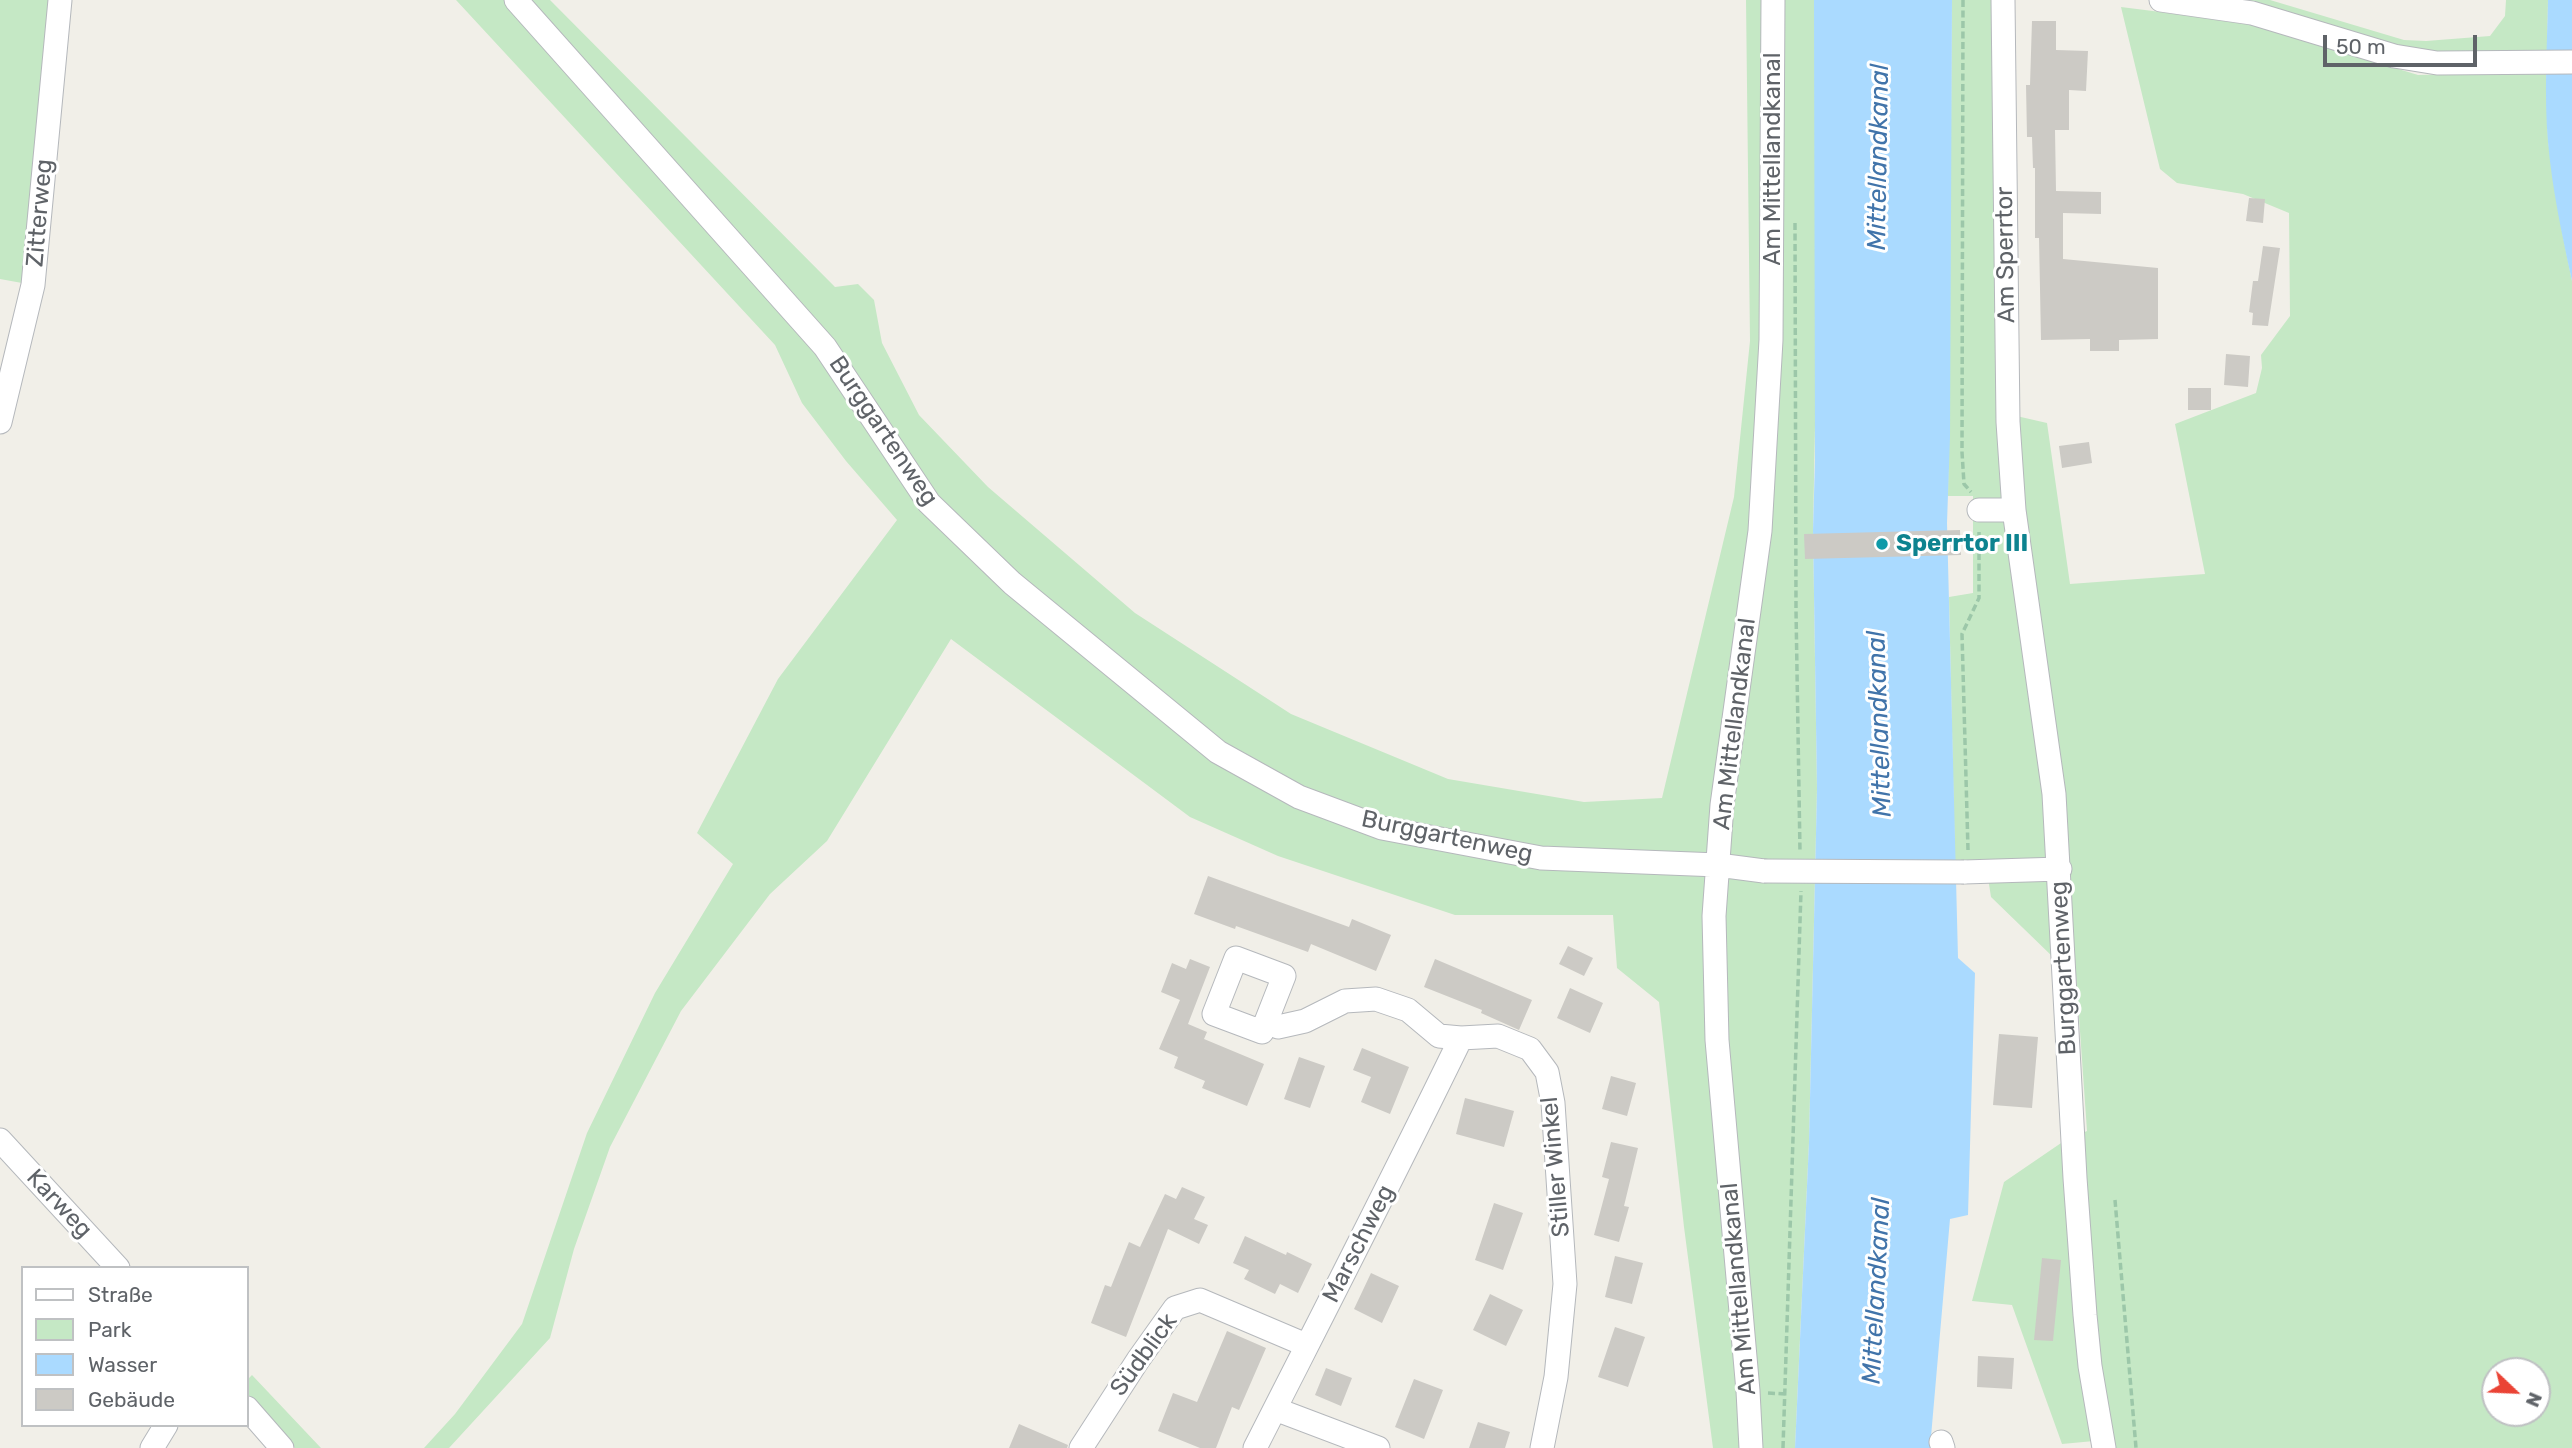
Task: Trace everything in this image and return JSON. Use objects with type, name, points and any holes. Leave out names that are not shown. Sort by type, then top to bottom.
[{"type":"street","name":"Zitterweg","points":[[0,422],[33,285],[60,0]]},
{"type":"street","name":"Burggartenweg","points":[[516,0],[825,347],[929,503],[1012,583],[1217,752],[1299,797],[1382,828],[1541,858],[1718,865],[1765,871],[1966,862],[2060,870],[2082,1275],[2090,1366],[2104,1448]]},
{"type":"street","name":"Am Mittellandkanal","points":[[1751,1448],[1717,1040],[1714,916],[1722,806],[1760,531],[1771,340],[1773,0]]},
{"type":"street","name":"Am Sperrtor","points":[[2003,0],[2008,422],[2014,510],[2054,794],[2060,870]]},
{"type":"street","points":[[2161,0],[2252,13],[2394,56],[2437,63],[2572,62]]},
{"type":"street","points":[[1979,510],[2014,510]]},
{"type":"street","name":"Stiller Winkel","points":[[1266,1023],[1278,1027],[1305,1021],[1345,1001],[1376,999],[1408,1010],[1439,1036],[1497,1036],[1530,1049],[1547,1072],[1553,1103],[1565,1283],[1556,1377],[1542,1448]]},
{"type":"street","name":"Marschweg","points":[[1255,1448],[1370,1224],[1461,1038]]},
{"type":"street","name":"Karweg","points":[[0,1140],[116,1266]]},
{"type":"street","name":"Südblick","points":[[1082,1448],[1175,1308],[1200,1300],[1306,1345]]},
{"type":"street","points":[[248,1409],[282,1448]]},
{"type":"street","points":[[1275,1409],[1378,1448]]},
{"type":"street","points":[[152,1448],[165,1427]]},
{"type":"path","points":[[1963,0],[1962,452],[1964,484],[1973,495],[1979,510],[1979,598],[1962,634],[1966,862]]},
{"type":"path","points":[[2115,1200],[2136,1448]]},
{"type":"green space","points":[[0,0],[60,0],[33,285],[0,279]]},
{"type":"green space","points":[[456,0],[550,0],[835,287],[858,284],[874,300],[882,343],[919,415],[988,487],[1135,613],[1291,714],[1448,779],[1584,802],[1662,798],[1734,497],[1750,341],[1746,0],[1815,0],[1813,530],[1817,789],[1809,1142],[1795,1448],[1713,1448],[1684,1227],[1659,1002],[1617,968],[1613,915],[1455,915],[1278,856],[1190,817],[951,639],[827,841],[770,894],[681,1011],[610,1147],[574,1249],[550,1338],[449,1448],[424,1448],[455,1414],[522,1324],[587,1133],[655,993],[733,864],[697,833],[778,679],[897,520],[846,461],[802,403],[775,345]]},
{"type":"green space","points":[[1952,0],[1996,0],[1999,412],[2047,423],[2070,584],[2205,574],[2175,424],[2256,393],[2262,368],[2261,355],[2290,316],[2289,213],[2243,194],[2177,183],[2160,169],[2121,7],[2248,23],[2418,75],[2546,72],[2548,141],[2572,281],[2572,1448],[2114,1448],[2094,1441],[2062,1444],[2012,1305],[1972,1301],[2004,1182],[2064,1141],[2087,1131],[2075,960],[2054,958],[1991,897],[1986,865],[1955,865],[1949,597],[1973,593],[1973,496],[1948,496]]},
{"type":"green space","points":[[2187,0],[2270,0],[2404,40],[2426,41],[2490,36],[2505,16],[2506,0],[2548,0],[2547,54],[2411,56]]},
{"type":"green space","points":[[252,1375],[321,1448],[295,1448],[248,1395],[248,1379]]},
{"type":"water","name":"Mittellandkanal","points":[[1814,0],[1952,0],[1950,437],[1947,523],[1958,958],[1975,973],[1968,1215],[1950,1219],[1930,1448],[1795,1448],[1809,1142],[1817,789],[1813,530]]},
{"type":"water","points":[[2548,0],[2572,0],[2572,281],[2548,142]]},
{"type":"building","points":[[2032,21],[2056,21],[2056,50],[2088,51],[2086,91],[2069,90],[2069,130],[2055,130],[2056,191],[2101,192],[2101,214],[2063,213],[2063,259],[2158,268],[2158,339],[2119,340],[2119,351],[2090,351],[2090,339],[2041,340],[2039,238],[2035,238],[2035,168],[2032,137],[2027,137],[2026,85],[2030,85]]},
{"type":"building","points":[[2249,198],[2265,199],[2263,223],[2246,221]]},
{"type":"building","points":[[2263,246],[2280,248],[2268,326],[2252,325],[2253,313],[2249,312],[2253,281],[2258,281]]},
{"type":"building","points":[[2226,354],[2250,356],[2248,387],[2224,385]]},
{"type":"building","points":[[2188,388],[2211,388],[2211,410],[2188,410]]},
{"type":"building","points":[[2089,442],[2092,463],[2062,468],[2059,446]]},
{"type":"building","name":"Sperrtor III","points":[[1960,530],[1961,555],[1805,559],[1804,534]]},
{"type":"building","points":[[1208,876],[1349,927],[1352,919],[1391,935],[1376,971],[1311,944],[1308,952],[1194,914]]},
{"type":"building","points":[[1568,946],[1593,958],[1584,976],[1559,964]]},
{"type":"building","points":[[1190,959],[1210,967],[1188,1024],[1207,1032],[1204,1039],[1264,1064],[1247,1106],[1202,1088],[1205,1081],[1174,1068],[1178,1057],[1159,1049],[1180,1000],[1161,992],[1172,963],[1186,969]]},
{"type":"building","points":[[1435,959],[1532,1000],[1519,1030],[1481,1013],[1482,1010],[1424,987]]},
{"type":"building","points":[[1570,988],[1603,1003],[1590,1033],[1557,1018]]},
{"type":"building","points":[[1999,1034],[2038,1037],[2032,1108],[1993,1105]]},
{"type":"building","points":[[1362,1048],[1409,1067],[1390,1114],[1361,1102],[1371,1077],[1353,1070]]},
{"type":"building","points":[[1299,1057],[1325,1066],[1310,1108],[1284,1099]]},
{"type":"building","points":[[1611,1076],[1636,1083],[1627,1116],[1602,1109]]},
{"type":"building","points":[[1465,1098],[1514,1111],[1504,1147],[1456,1134]]},
{"type":"building","points":[[1611,1142],[1638,1148],[1624,1206],[1629,1207],[1619,1242],[1594,1235],[1609,1179],[1602,1177]]},
{"type":"building","points":[[1182,1187],[1205,1197],[1194,1219],[1208,1225],[1199,1244],[1168,1229],[1126,1337],[1091,1323],[1105,1285],[1111,1287],[1129,1242],[1140,1247],[1165,1194],[1176,1199]]},
{"type":"building","points":[[1494,1203],[1523,1213],[1503,1270],[1475,1260]]},
{"type":"building","points":[[1245,1236],[1312,1264],[1298,1293],[1280,1284],[1275,1294],[1244,1279],[1249,1270],[1233,1263]]},
{"type":"building","points":[[1615,1256],[1643,1263],[1632,1304],[1605,1297]]},
{"type":"building","points":[[2042,1258],[2061,1260],[2053,1341],[2034,1340]]},
{"type":"building","points":[[1371,1273],[1399,1286],[1382,1323],[1354,1309]]},
{"type":"building","points":[[1490,1294],[1523,1310],[1506,1346],[1473,1330]]},
{"type":"building","points":[[1615,1327],[1645,1337],[1628,1387],[1598,1377]]},
{"type":"building","points":[[1227,1331],[1266,1348],[1239,1410],[1232,1407],[1216,1448],[1200,1448],[1158,1431],[1173,1393],[1197,1402]]},
{"type":"building","points":[[1978,1356],[2014,1358],[2012,1389],[1977,1387]]},
{"type":"building","points":[[1326,1368],[1352,1378],[1341,1406],[1315,1395]]},
{"type":"building","points":[[1414,1379],[1443,1390],[1424,1439],[1395,1427]]},
{"type":"building","points":[[1478,1422],[1510,1432],[1505,1448],[1469,1448]]},
{"type":"building","points":[[1019,1424],[1068,1445],[1067,1448],[1009,1448]]},
{"type":"place","name":"Sperrtor III","points":[[1882,544]]}]
